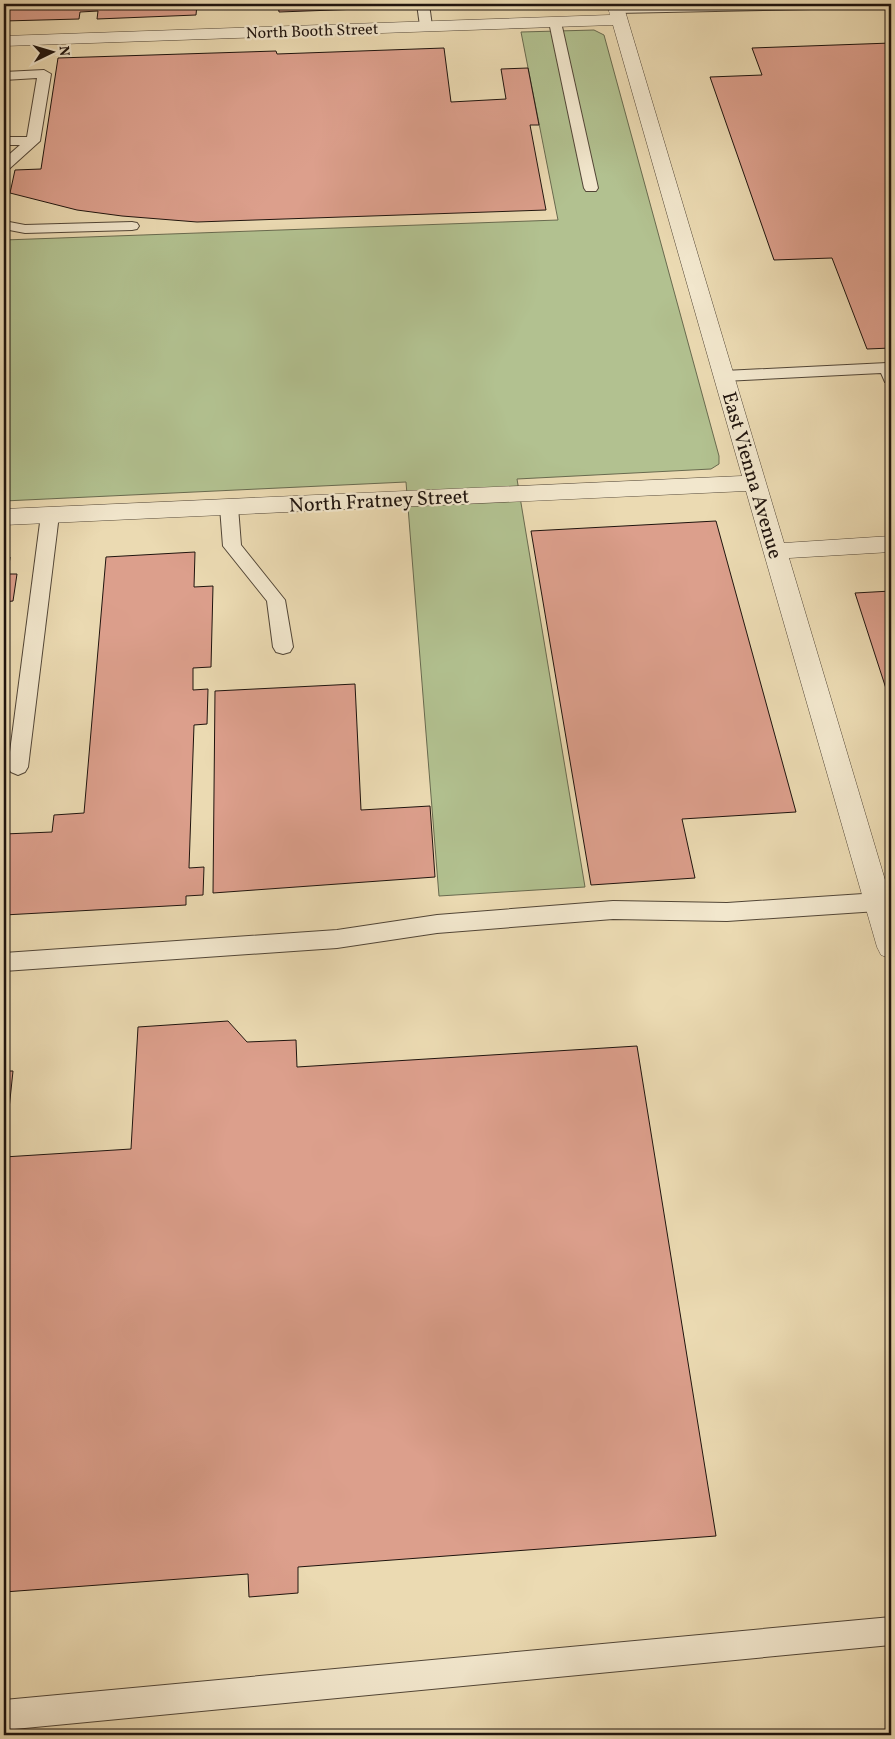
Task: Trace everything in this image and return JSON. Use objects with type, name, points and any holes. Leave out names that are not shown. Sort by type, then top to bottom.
[{"type":"street","name":"North Booth Street","points":[[4,41],[555,22],[617,11]]},
{"type":"street","name":"East Vienna Avenue","points":[[617,11],[891,947]]},
{"type":"street","name":"North Fratney Street","points":[[4,517],[755,483]]},
{"type":"street","points":[[775,551],[891,544]]},
{"type":"lane","points":[[424,4],[426,26]]},
{"type":"lane","points":[[617,11],[722,6],[860,4]]},
{"type":"lane","points":[[555,22],[591,188]]},
{"type":"lane","points":[[4,76],[44,74],[33,141],[4,166]]},
{"type":"lane","points":[[4,141],[33,141]]},
{"type":"lane","points":[[4,225],[25,229],[132,226]]},
{"type":"lane","points":[[724,376],[887,368],[891,378]]},
{"type":"lane","points":[[229,507],[232,546],[276,600],[283,647]]},
{"type":"lane","points":[[18,767],[50,515]]},
{"type":"lane","points":[[4,962],[337,939],[437,924],[612,910],[728,912],[878,902]]},
{"type":"lane","points":[[4,1715],[891,1631]]},
{"type":"green space","points":[[594,30],[604,35],[719,456],[719,464],[711,469],[517,479],[585,887],[439,896],[406,482],[4,501],[4,240],[558,220],[521,32]]},
{"type":"building","points":[[8,4],[197,4],[196,15],[97,19],[98,11],[80,12],[79,19],[4,21]]},
{"type":"building","points":[[278,4],[388,4],[388,8],[279,12]]},
{"type":"building","points":[[891,43],[891,348],[867,349],[832,258],[774,260],[710,77],[762,75],[752,48]]},
{"type":"building","points":[[444,48],[451,102],[506,99],[501,69],[528,68],[539,125],[530,125],[546,210],[197,222],[77,210],[10,193],[15,170],[41,169],[58,58],[276,51],[277,54]]},
{"type":"building","points":[[716,521],[796,812],[682,819],[695,878],[591,885],[531,531]]},
{"type":"building","points":[[195,552],[194,587],[213,586],[211,667],[193,668],[193,690],[208,689],[207,724],[194,725],[189,868],[204,867],[203,895],[186,896],[186,905],[4,915],[4,834],[52,832],[54,815],[84,813],[106,557]]},
{"type":"building","points":[[4,557],[10,557],[8,574],[17,574],[13,601],[4,602]]},
{"type":"building","points":[[891,591],[891,704],[855,593]]},
{"type":"building","points":[[355,684],[361,810],[430,806],[435,877],[213,893],[215,691]]},
{"type":"building","points":[[228,1021],[247,1042],[296,1040],[297,1067],[637,1046],[716,1536],[298,1567],[298,1593],[249,1597],[248,1574],[4,1592],[4,1157],[131,1149],[138,1027]]},
{"type":"building","points":[[4,1071],[13,1071],[4,1157]]}]
